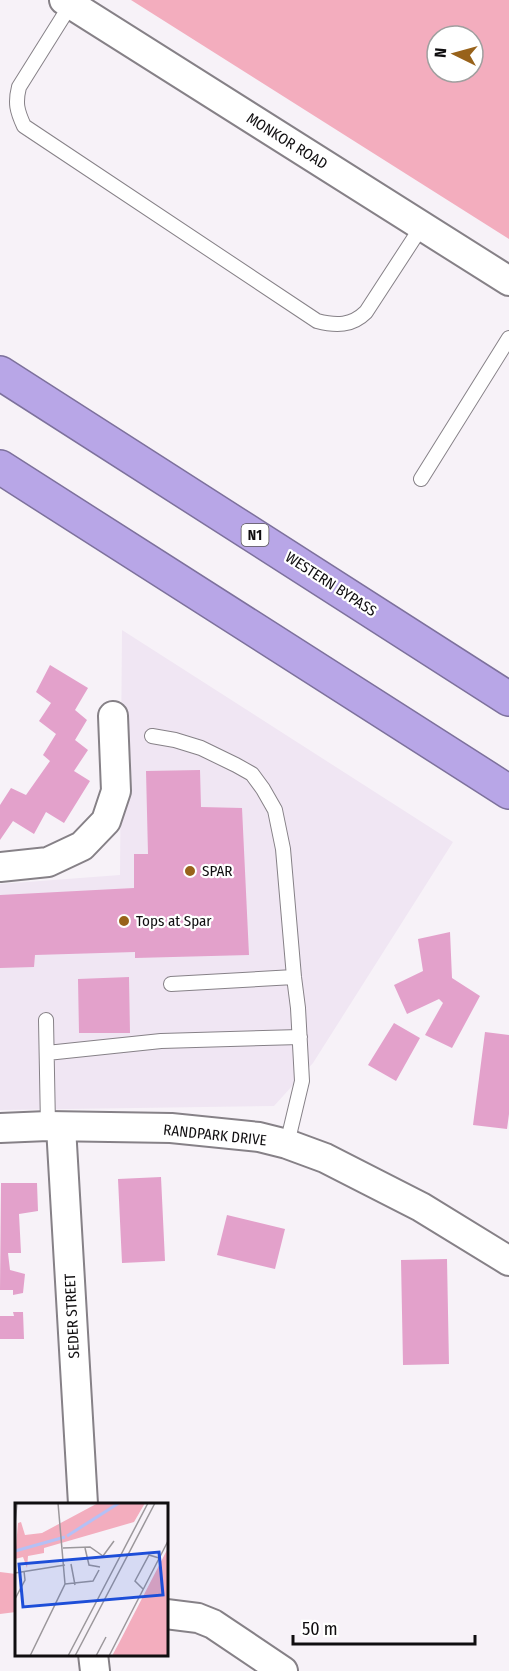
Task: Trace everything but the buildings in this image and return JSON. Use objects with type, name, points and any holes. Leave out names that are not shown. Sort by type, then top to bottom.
[{"type":"highway","name":"WESTERN BYPASS","points":[[0,374],[509,699]]},
{"type":"highway","points":[[0,467],[509,792]]},
{"type":"street","name":"MONKOR ROAD","points":[[68,2],[509,281]]},
{"type":"street","points":[[0,867],[48,862],[82,846],[106,821],[116,791],[113,716]]},
{"type":"street","name":"SEDER STREET","points":[[55,1127],[83,1503]]},
{"type":"street","name":"RANDPARK DRIVE","points":[[0,1128],[171,1128],[259,1137],[286,1144],[325,1158],[410,1202],[509,1261]]},
{"type":"street","points":[[168,1614],[192,1616],[213,1624],[283,1671]]},
{"type":"street","points":[[93,1656],[95,1671]]},
{"type":"lane","points":[[68,2],[19,87],[16,110],[24,126],[317,321],[331,325],[345,324],[359,319],[366,312],[422,226]]},
{"type":"lane","points":[[421,479],[509,338]]},
{"type":"lane","points":[[152,736],[201,748],[252,774],[275,810],[282,841],[302,1081],[286,1144]]},
{"type":"lane","points":[[171,984],[294,976]]},
{"type":"lane","points":[[46,1020],[55,1127]]},
{"type":"lane","points":[[47,1053],[161,1041],[300,1037]]},
{"type":"shaded area","points":[[131,0],[509,0],[509,239]]},
{"type":"shaded area","points":[[122,630],[453,842],[313,1063],[274,1106],[0,1110],[0,884],[120,875]]},
{"type":"shaded area","points":[[0,1572],[15,1574],[15,1612],[0,1614]]},
{"type":"place","name":"SPAR","points":[[190,871]]},
{"type":"place","name":"Tops at Spar","points":[[124,921]]}]
